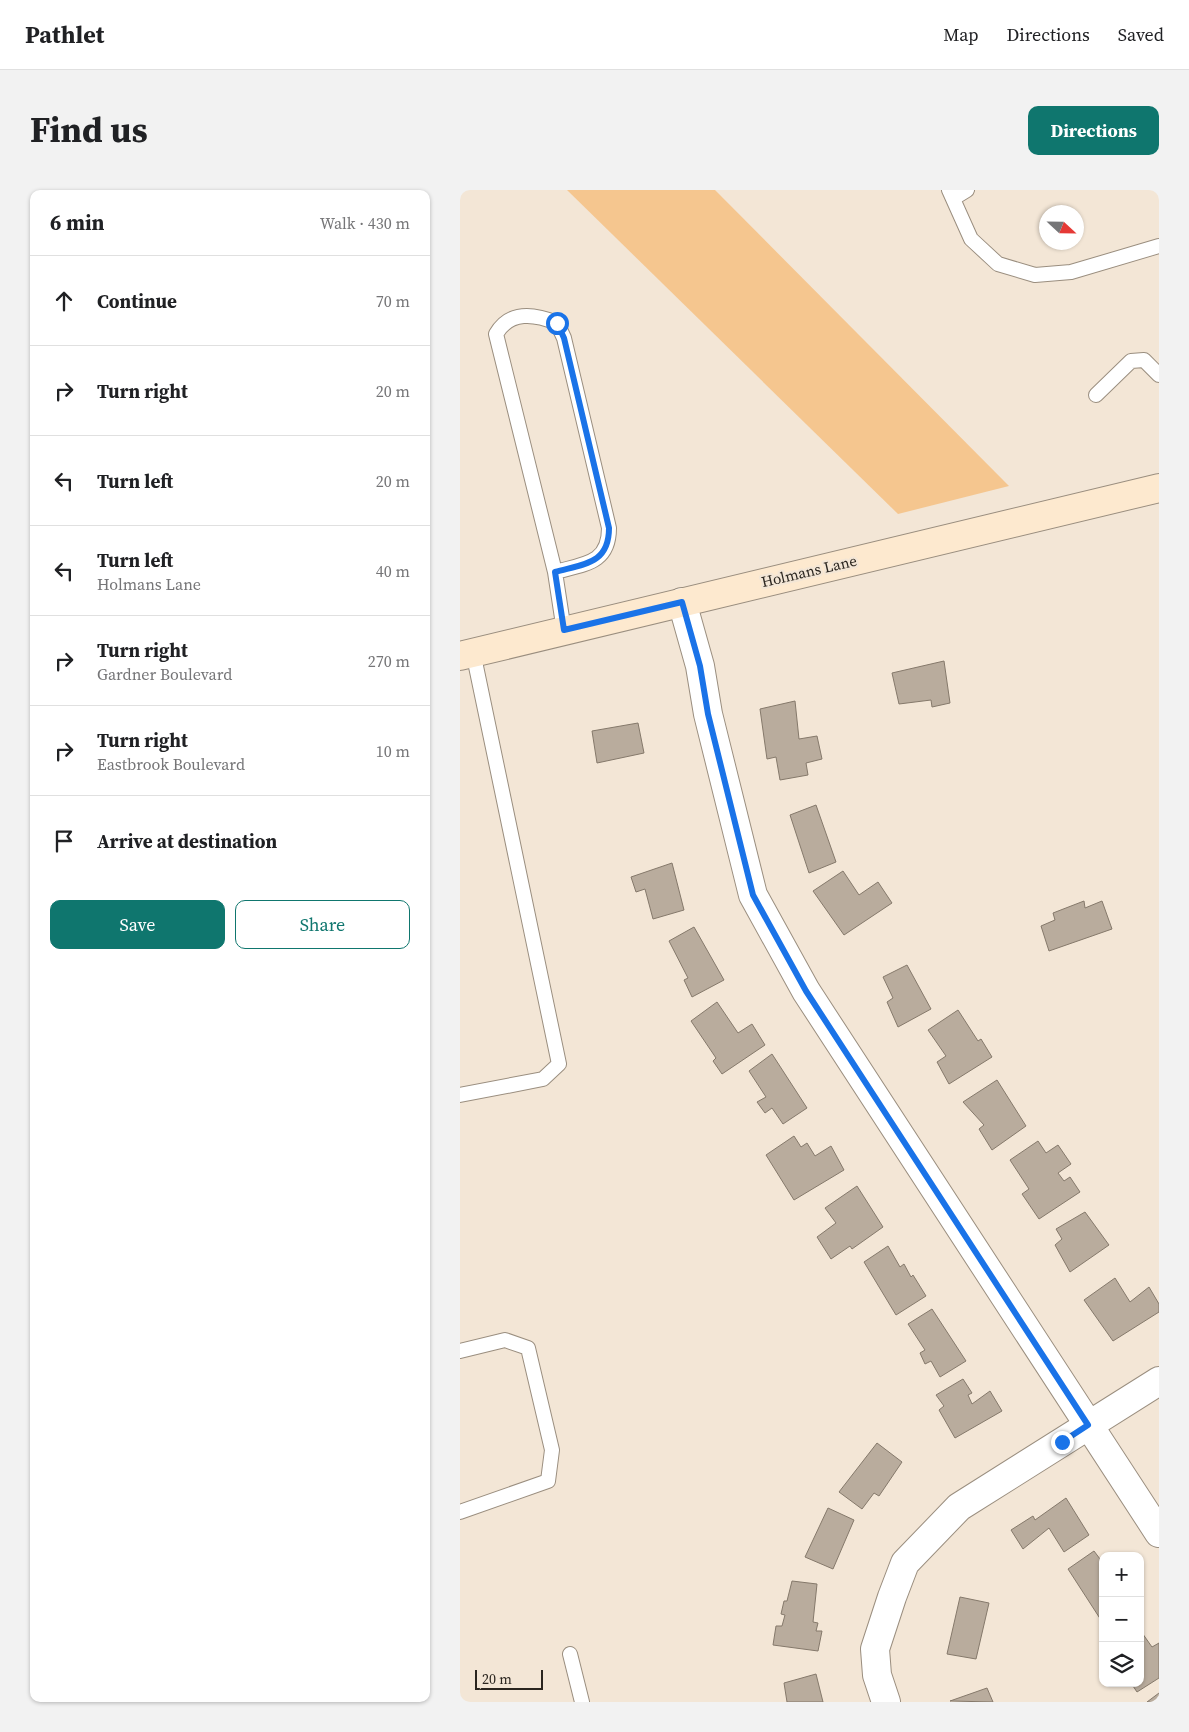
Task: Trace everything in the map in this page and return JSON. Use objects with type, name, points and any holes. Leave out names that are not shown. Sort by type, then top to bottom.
[{"type":"main road","name":"Holmans Lane","points":[[467,654],[1159,488]]},
{"type":"street","points":[[682,602],[700,666],[715,741],[753,895],[806,991],[1159,1533]]},
{"type":"street","points":[[886,1702],[877,1675],[875,1649],[905,1563],[959,1507],[1159,1381]]},
{"type":"lane","points":[[967,190],[951,194],[971,239],[998,264],[1035,275],[1071,272],[1159,246]]},
{"type":"lane","points":[[555,572],[594,561],[604,553],[609,542],[609,528],[564,338],[557,323],[531,315],[516,317],[501,325],[496,334],[555,572],[564,630]]},
{"type":"lane","points":[[1096,395],[1131,361],[1144,360],[1159,375]]},
{"type":"lane","points":[[460,1095],[543,1079],[559,1064],[467,654]]},
{"type":"lane","points":[[460,1351],[505,1340],[528,1348],[552,1450],[548,1481],[460,1512]]},
{"type":"lane","points":[[570,1654],[582,1702]]},
{"type":"shaded area","points":[[567,190],[715,190],[1009,486],[898,514]]},
{"type":"building","points":[[944,661],[950,703],[932,707],[931,700],[899,704],[892,673]]},
{"type":"building","points":[[795,701],[799,739],[817,736],[822,759],[806,763],[808,775],[780,780],[776,757],[767,759],[760,709]]},
{"type":"building","points":[[638,723],[644,753],[597,763],[592,731]]},
{"type":"building","points":[[816,805],[836,862],[809,873],[790,815]]},
{"type":"building","points":[[672,863],[684,910],[653,919],[645,889],[636,892],[631,877]]},
{"type":"building","points":[[843,871],[859,895],[878,882],[892,903],[844,935],[813,891]]},
{"type":"building","points":[[1084,901],[1085,908],[1102,901],[1112,929],[1049,951],[1041,926],[1055,920],[1053,913]]},
{"type":"building","points":[[694,927],[724,980],[692,997],[684,980],[688,978],[669,941]]},
{"type":"building","points":[[907,965],[931,1009],[898,1027],[887,1002],[893,998],[883,977]]},
{"type":"building","points":[[717,1002],[738,1033],[752,1024],[765,1045],[722,1074],[713,1061],[716,1058],[691,1021]]},
{"type":"building","points":[[958,1010],[978,1041],[981,1039],[992,1057],[949,1084],[937,1062],[946,1056],[928,1030]]},
{"type":"building","points":[[772,1054],[807,1108],[783,1124],[772,1108],[765,1113],[757,1102],[766,1097],[749,1071]]},
{"type":"building","points":[[997,1080],[1026,1126],[992,1150],[979,1129],[984,1125],[963,1102]]},
{"type":"building","points":[[794,1136],[801,1147],[807,1143],[815,1156],[831,1146],[844,1170],[794,1200],[766,1155]]},
{"type":"building","points":[[1038,1141],[1046,1153],[1058,1145],[1071,1164],[1058,1173],[1064,1181],[1070,1177],[1080,1192],[1039,1219],[1022,1194],[1029,1189],[1010,1160]]},
{"type":"building","points":[[857,1186],[883,1227],[852,1249],[850,1246],[831,1259],[817,1237],[836,1223],[825,1208]]},
{"type":"building","points":[[1085,1212],[1109,1245],[1070,1272],[1055,1245],[1062,1239],[1056,1229]]},
{"type":"building","points":[[888,1246],[900,1267],[904,1264],[911,1277],[913,1275],[926,1296],[896,1315],[864,1262]]},
{"type":"building","points":[[1115,1278],[1130,1302],[1149,1287],[1159,1304],[1159,1312],[1113,1341],[1084,1300]]},
{"type":"building","points":[[932,1309],[966,1361],[940,1377],[931,1361],[925,1364],[920,1353],[925,1350],[908,1324]]},
{"type":"building","points":[[963,1379],[972,1393],[968,1395],[972,1404],[990,1391],[1002,1411],[955,1438],[939,1410],[944,1406],[936,1395]]},
{"type":"building","points":[[877,1443],[902,1462],[879,1496],[874,1493],[862,1509],[839,1492]]},
{"type":"building","points":[[1066,1498],[1089,1535],[1064,1552],[1049,1528],[1023,1549],[1011,1530],[1033,1516],[1035,1520]]},
{"type":"building","points":[[828,1508],[854,1520],[833,1569],[805,1557]]},
{"type":"building","points":[[1094,1551],[1099,1558],[1099,1617],[1068,1569]]},
{"type":"building","points":[[792,1581],[817,1584],[813,1622],[818,1623],[816,1631],[822,1631],[818,1651],[773,1645],[776,1626],[782,1626],[785,1615],[781,1614],[784,1601],[787,1601]]},
{"type":"building","points":[[960,1597],[989,1603],[976,1659],[947,1654]]},
{"type":"building","points":[[1144,1636],[1152,1647],[1159,1643],[1159,1678],[1137,1692],[1134,1687],[1144,1687]]},
{"type":"building","points":[[816,1674],[823,1702],[787,1702],[784,1683]]},
{"type":"building","points":[[987,1688],[993,1702],[950,1701]]},
{"type":"building","points":[[1159,1693],[1159,1702],[1147,1702]]},
{"type":"route","points":[[557,323],[564,338],[609,528],[609,542],[604,553],[594,561],[555,572],[564,630],[682,602],[700,666],[708,714],[736,833],[753,895],[806,991],[1088,1425],[1062,1442]]}]
